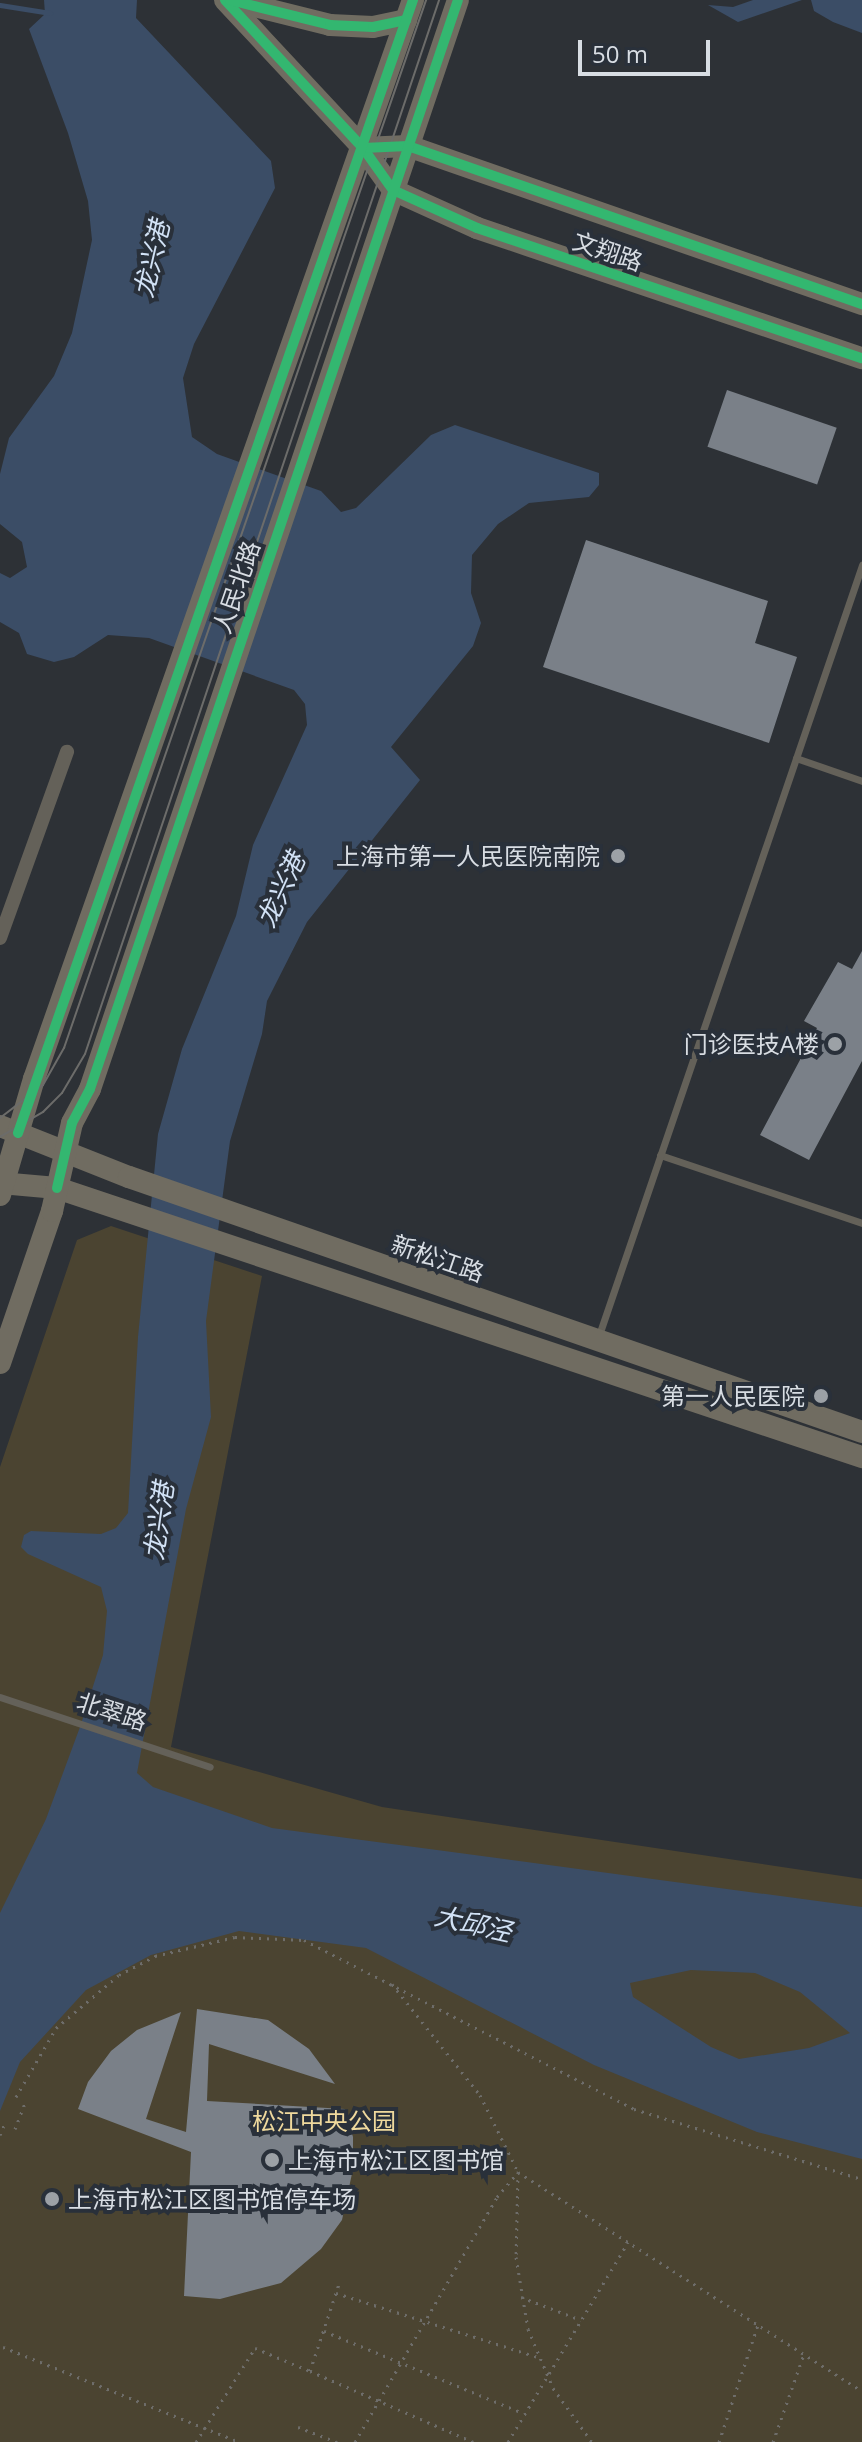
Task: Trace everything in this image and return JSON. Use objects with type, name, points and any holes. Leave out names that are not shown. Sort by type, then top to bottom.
[{"type":"main road","points":[[228,0],[330,25],[373,27],[410,10]]},
{"type":"main road","points":[[228,0],[363,148],[393,190]]},
{"type":"main road","name":"人民北路","points":[[0,1363],[57,1188],[65,1153],[458,0]]},
{"type":"main road","name":"人民北路","points":[[1,1188],[9,1130],[182,659],[410,10]]},
{"type":"main road","name":"文翔路","points":[[363,148],[408,146],[862,304]]},
{"type":"main road","name":"文翔路","points":[[393,190],[477,228],[862,358]]},
{"type":"main road","name":"新松江路","points":[[9,1130],[151,1185],[862,1432]]},
{"type":"main road","points":[[1,1188],[57,1188],[862,1457]]},
{"type":"street","points":[[0,938],[67,752]]},
{"type":"lane","points":[[597,1340],[862,565]]},
{"type":"lane","points":[[796,758],[862,781]]},
{"type":"lane","points":[[660,1155],[862,1223]]},
{"type":"lane","name":"北翠路","points":[[0,1697],[210,1767]]},
{"type":"path","points":[[15,2129],[13,2096],[35,2058],[76,2007],[155,1956],[235,1937],[304,1940],[634,2109],[862,2179]]},
{"type":"path","points":[[391,1983],[480,2095],[518,2172],[520,2297],[548,2376],[592,2442]]},
{"type":"path","points":[[13,2096],[41,2106]]},
{"type":"path","points":[[0,2135],[4,2125]]},
{"type":"path","points":[[518,2172],[862,2391]]},
{"type":"path","points":[[355,2442],[497,2197],[518,2172]]},
{"type":"path","points":[[508,2442],[628,2242]]},
{"type":"path","points":[[310,2371],[339,2284]]},
{"type":"path","points":[[336,2293],[540,2358]]},
{"type":"path","points":[[520,2297],[581,2320]]},
{"type":"path","points":[[719,2442],[758,2325]]},
{"type":"path","points":[[324,2331],[525,2414]]},
{"type":"path","points":[[3,2347],[239,2442]]},
{"type":"path","points":[[196,2442],[255,2348],[473,2442]]},
{"type":"path","points":[[773,2442],[804,2354]]},
{"type":"path","points":[[298,2427],[337,2442]]},
{"type":"green space","name":"松江中央公园","points":[[111,1226],[262,1276],[171,1747],[382,1807],[862,1879],[862,2442],[0,2442],[0,1467],[77,1240]]},
{"type":"water","points":[[44,0],[137,0],[136,18],[271,161],[275,188],[194,344],[183,378],[192,437],[217,454],[321,491],[341,512],[356,508],[431,435],[455,425],[599,473],[599,485],[589,497],[529,503],[498,524],[472,555],[471,593],[481,623],[473,646],[391,747],[420,780],[307,922],[267,1001],[262,1034],[230,1141],[206,1321],[211,1417],[186,1509],[137,1773],[153,1787],[272,1828],[862,1907],[862,2159],[757,2132],[594,2065],[366,1948],[239,1931],[151,1955],[86,1990],[20,2062],[0,2111],[0,1913],[46,1819],[80,1727],[103,1655],[107,1611],[101,1587],[28,1554],[21,1547],[24,1535],[31,1531],[101,1534],[116,1528],[128,1513],[138,1337],[158,1134],[182,1049],[236,916],[253,845],[307,725],[305,704],[294,690],[149,638],[108,635],[74,657],[54,662],[27,654],[19,633],[0,622],[0,573],[10,578],[27,567],[22,542],[0,524],[0,474],[9,438],[54,376],[72,333],[92,240],[88,201],[68,133],[29,29],[45,14]],"holes":[[[691,1970],[755,1973],[800,1992],[850,2033],[809,2048],[739,2059],[711,2047],[633,1997],[630,1983]]]},
{"type":"water","points":[[753,0],[802,0],[738,22],[708,5],[733,7]]},
{"type":"water","points":[[811,0],[862,0],[862,33],[814,11]]},
{"type":"building","points":[[727,390],[837,428],[817,484],[707,447]]},
{"type":"building","points":[[586,540],[768,601],[755,643],[797,657],[769,743],[543,667]]},
{"type":"building","name":"门诊医技A楼","points":[[862,951],[862,1061],[809,1160],[760,1135],[817,1028],[804,1021],[838,962],[852,969]]},
{"type":"building","name":"上海市松江区图书馆","points":[[197,2009],[268,2020],[309,2049],[335,2084],[209,2044],[207,2101],[345,2109],[353,2137],[353,2169],[342,2220],[321,2249],[281,2283],[220,2299],[184,2296],[191,2152],[78,2109],[88,2082],[111,2051],[137,2030],[181,2012],[146,2119],[186,2132]]},
{"type":"waterway","points":[[0,5],[50,13]]},
{"type":"tram line","points":[[0,1118],[43,1085],[64,1048],[426,0]]},
{"type":"tram line","points":[[0,1137],[43,1112],[62,1093],[85,1054],[439,0]]},
{"type":"cycle path","points":[[225,0],[363,148],[393,190],[477,228],[862,358]]},
{"type":"cycle path","points":[[230,0],[330,25],[373,27],[406,20]]},
{"type":"cycle path","points":[[18,1133],[413,0]]},
{"type":"cycle path","points":[[57,1188],[72,1123],[90,1089],[458,0]]},
{"type":"cycle path","points":[[363,148],[408,146],[862,304]]},
{"type":"place","name":"上海市第一人民医院南院","points":[[618,856]]},
{"type":"place","name":"门诊医技A楼","points":[[835,1044]]},
{"type":"place","name":"第一人民医院","points":[[821,1396]]},
{"type":"place","name":"上海市松江区图书馆","points":[[272,2160]]},
{"type":"place","name":"上海市松江区图书馆停车场","points":[[52,2199]]},
{"type":"water label","name":"龙兴港","points":[[152,259]]},
{"type":"water label","name":"龙兴港","points":[[281,890]]},
{"type":"water label","name":"龙兴港","points":[[159,1521]]},
{"type":"water label","name":"大邱泾","points":[[473,1924]]}]
